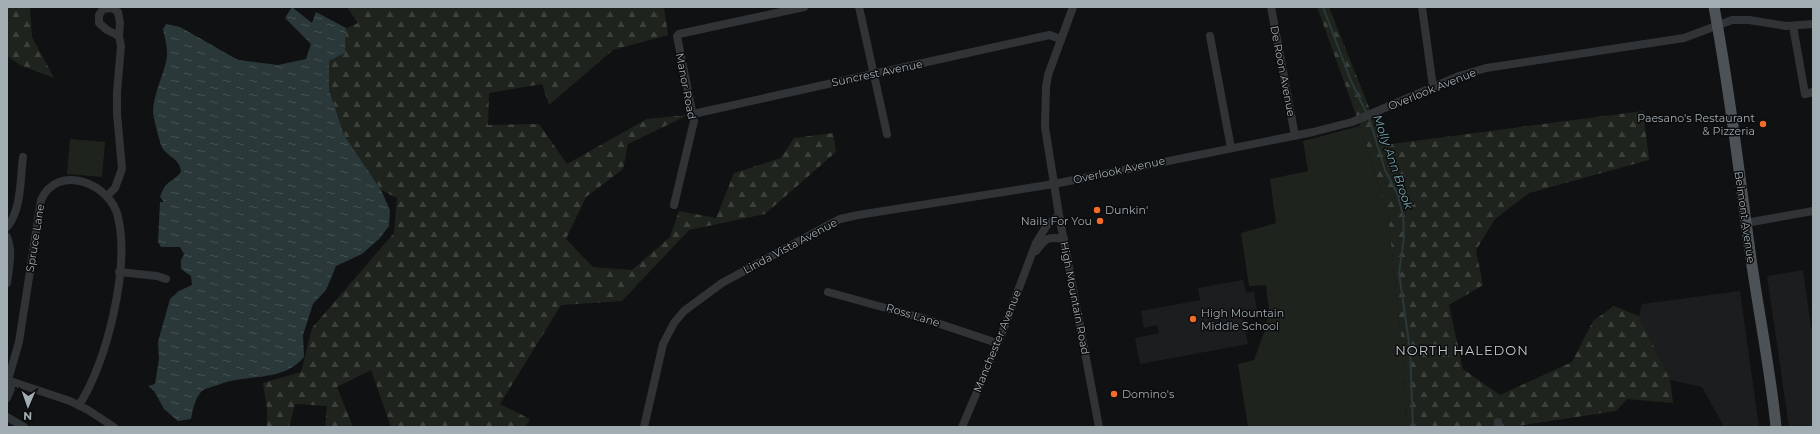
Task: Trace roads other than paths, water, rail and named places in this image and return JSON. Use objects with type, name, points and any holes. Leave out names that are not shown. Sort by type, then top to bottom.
[{"type":"main road","name":"Belmont Avenue","points":[[1714,7],[1718,25],[1746,223],[1770,371],[1776,427]]},
{"type":"street","name":"Manor Road","points":[[674,205],[694,121],[676,39],[679,34],[804,7]]},
{"type":"street","points":[[859,7],[887,134]]},
{"type":"street","name":"High Mountain Road","points":[[1073,7],[1048,75],[1044,114],[1059,215],[1099,427]]},
{"type":"street","name":"De Roon Avenue","points":[[1271,7],[1295,136]]},
{"type":"street","points":[[1422,7],[1433,88]]},
{"type":"street","name":"Overlook Avenue","points":[[1054,184],[1295,136],[1352,122],[1459,76],[1486,68],[1684,38],[1728,21],[1739,19],[1778,26],[1813,24]]},
{"type":"street","points":[[1793,26],[1805,94],[1813,92]]},
{"type":"street","name":"Suncrest Avenue","points":[[693,114],[1050,35],[1060,39]]},
{"type":"street","points":[[107,196],[115,188],[122,169],[117,113],[117,92],[121,46],[119,36]]},
{"type":"street","points":[[1210,36],[1231,148]]},
{"type":"street","points":[[7,227],[17,208],[23,157]]},
{"type":"street","name":"Spruce Lane","points":[[7,398],[10,389],[8,380],[17,352],[40,207],[44,194],[48,188],[54,184],[70,180],[94,186],[112,202],[118,218],[120,248],[119,272],[115,302],[102,357],[91,385],[79,405]]},
{"type":"street","name":"Linda Vista Avenue","points":[[644,427],[665,339],[674,323],[684,311],[722,283],[840,219],[1054,184]]},
{"type":"street","points":[[1746,223],[1764,215],[1813,211]]},
{"type":"street","name":"Manchester Avenue","points":[[962,427],[1041,233],[1050,222],[1059,215]]},
{"type":"street","points":[[7,237],[10,255],[7,282]]},
{"type":"street","name":"Manchester Avenue","points":[[1032,256],[1047,239],[1054,237],[1064,239]]},
{"type":"street","points":[[119,272],[158,276],[166,279]]},
{"type":"street","name":"Ross Lane","points":[[828,292],[922,318],[997,343]]},
{"type":"street","points":[[8,380],[52,394],[79,405],[114,427]]},
{"type":"street","points":[[7,417],[24,427]]},
{"type":"water","points":[[292,7],[312,23],[316,12],[346,28],[345,53],[329,61],[329,90],[344,135],[381,190],[390,210],[389,226],[379,239],[362,254],[336,266],[326,290],[313,304],[303,335],[304,357],[286,371],[229,381],[203,390],[196,400],[191,419],[178,421],[164,409],[154,391],[148,386],[155,384],[159,359],[158,342],[170,299],[179,291],[192,285],[191,276],[181,269],[181,260],[184,254],[180,247],[161,247],[158,242],[160,202],[164,202],[160,197],[167,184],[181,172],[177,161],[162,147],[153,113],[156,93],[167,58],[163,29],[166,24],[180,27],[238,60],[278,65],[306,59],[311,44],[285,18]]},
{"type":"waterway","name":"Molly Ann Brook","points":[[1323,7],[1351,81],[1367,114]]},
{"type":"waterway","name":"Molly Ann Brook","points":[[1369,118],[1385,170],[1397,193],[1403,215],[1404,237],[1399,273],[1410,350],[1413,427]]},
{"type":"place","name":"Paesano's Restaurant & Pizzeria","points":[[1763,124]]},
{"type":"place","name":"Dunkin'","points":[[1097,210]]},
{"type":"place","name":"Nails For You","points":[[1100,221]]},
{"type":"place","name":"High Mountain Middle School","points":[[1193,319]]},
{"type":"place","name":"Domino's","points":[[1114,394]]},
{"type":"district","name":"NORTH HALEDON","points":[[1462,350]]}]
